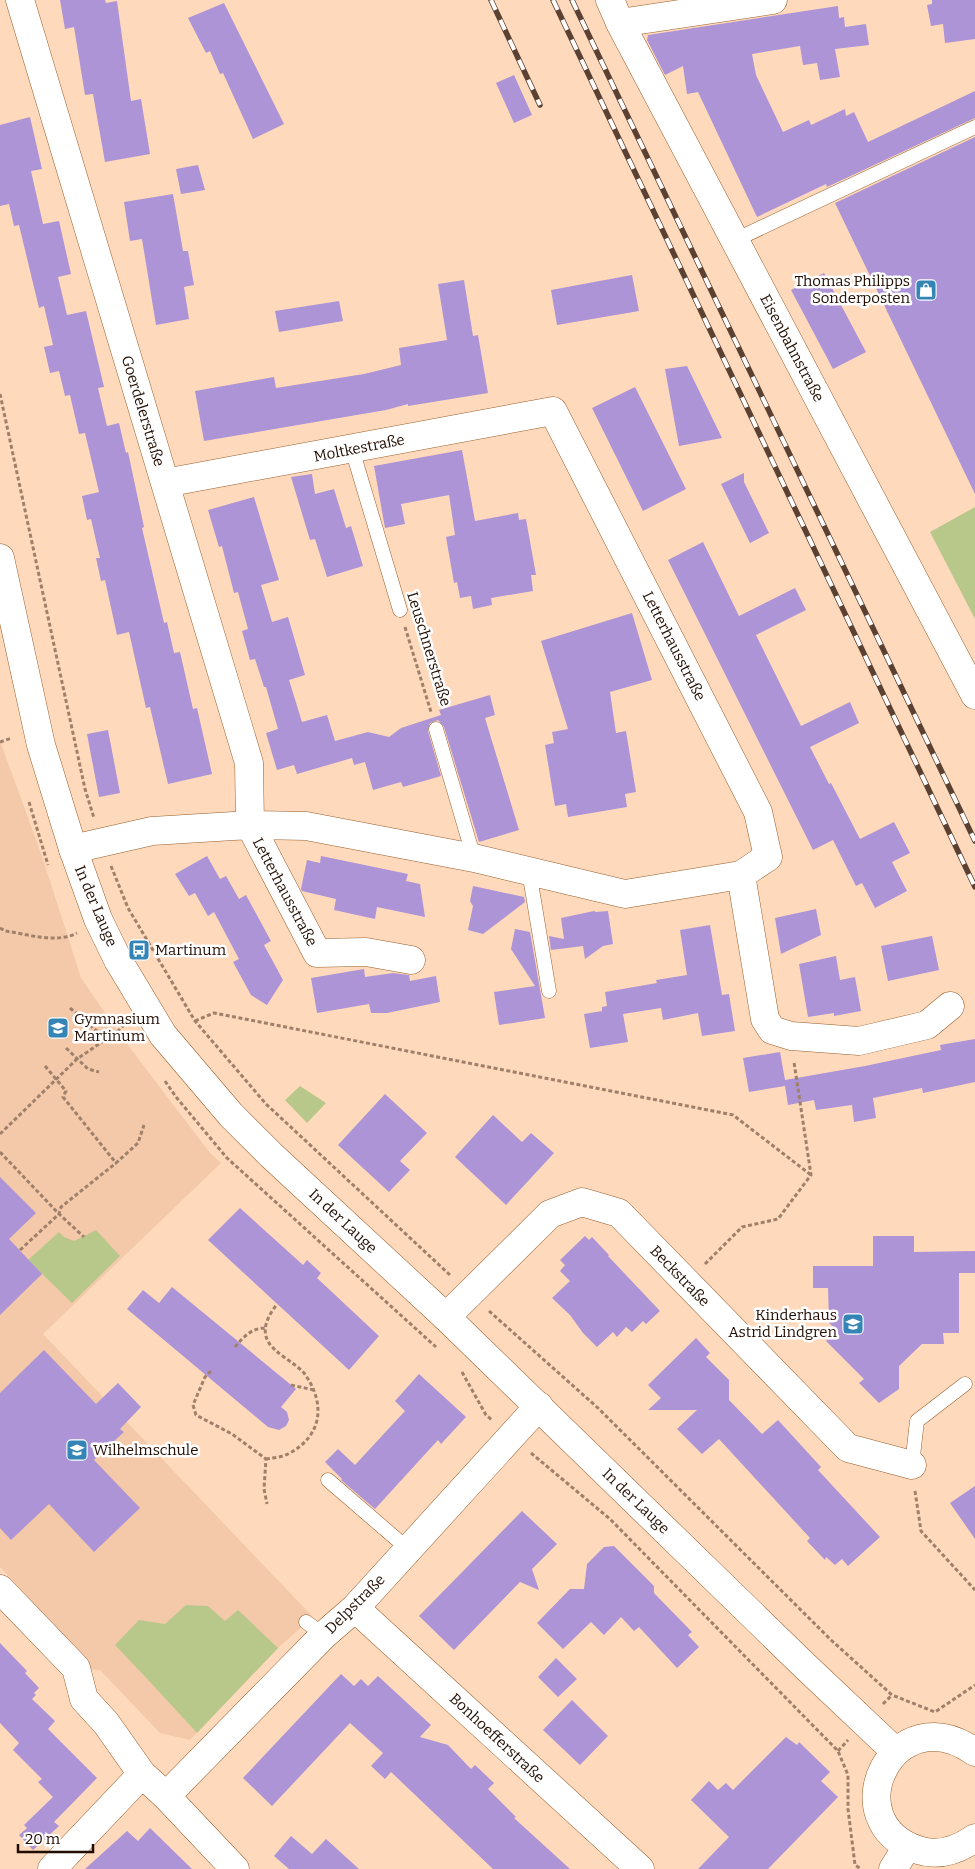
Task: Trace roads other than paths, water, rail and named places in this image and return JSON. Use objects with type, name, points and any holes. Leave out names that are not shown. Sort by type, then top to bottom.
[{"type":"street","name":"Goerdelerstraße","points":[[20,0],[249,763],[250,825]]},
{"type":"street","points":[[615,12],[774,0]]},
{"type":"street","name":"Eisenbahnstraße","points":[[615,12],[975,695]]},
{"type":"street","name":"Moltkestraße","points":[[165,484],[553,411]]},
{"type":"street","name":"Letterhausstraße","points":[[73,849],[152,831],[250,825],[306,826],[474,858],[625,894],[741,875],[768,857],[758,812],[553,411]]},
{"type":"street","name":"In der Lauge","points":[[0,558],[41,745],[73,849],[98,918],[118,960],[163,1035],[231,1116],[446,1317],[896,1752]]},
{"type":"street","name":"Letterhausstraße","points":[[250,825],[317,954],[366,952],[412,960]]},
{"type":"street","points":[[741,875],[765,1019],[772,1030],[790,1036],[859,1040],[928,1025],[950,1006]]},
{"type":"street","name":"Beckstraße","points":[[446,1317],[550,1214],[582,1202],[618,1213],[848,1448],[912,1465]]},
{"type":"street","name":"Delpstraße","points":[[166,1796],[315,1628],[355,1608],[539,1406]]},
{"type":"street","points":[[6,1587],[76,1668],[84,1699],[106,1723],[142,1774],[166,1796],[234,1869]]},
{"type":"street","name":"Bonhoefferstraße","points":[[355,1608],[640,1869]]},
{"type":"street","points":[[975,1752],[962,1743],[946,1738],[928,1737],[911,1742],[896,1752],[886,1764],[879,1778],[876,1794],[878,1810],[884,1824],[894,1837],[908,1846],[926,1853],[945,1853],[963,1846],[975,1838]]},
{"type":"street","points":[[52,1869],[142,1774]]},
{"type":"street","points":[[893,1869],[908,1846]]},
{"type":"lane","points":[[735,240],[975,127]]},
{"type":"lane","name":"Leuschnerstraße","points":[[352,449],[400,610]]},
{"type":"lane","name":"Leuschnerstraße","points":[[436,729],[474,858]]},
{"type":"lane","points":[[529,871],[549,991]]},
{"type":"lane","points":[[912,1465],[918,1422],[964,1384]]},
{"type":"lane","points":[[328,1480],[408,1549]]},
{"type":"railway","points":[[491,0],[540,105]]},
{"type":"railway","points":[[553,0],[975,887]]},
{"type":"railway","points":[[572,0],[975,841]]},
{"type":"place","name":"Thomas Philipps Sonderposten","points":[[926,290]]},
{"type":"place","name":"Martinum","points":[[139,950]]},
{"type":"place","name":"Gymnasium Martinum","points":[[58,1028]]},
{"type":"place","name":"Kinderhaus Astrid Lindgren","points":[[853,1324]]},
{"type":"place","name":"Wilhelmschule","points":[[77,1450]]}]
